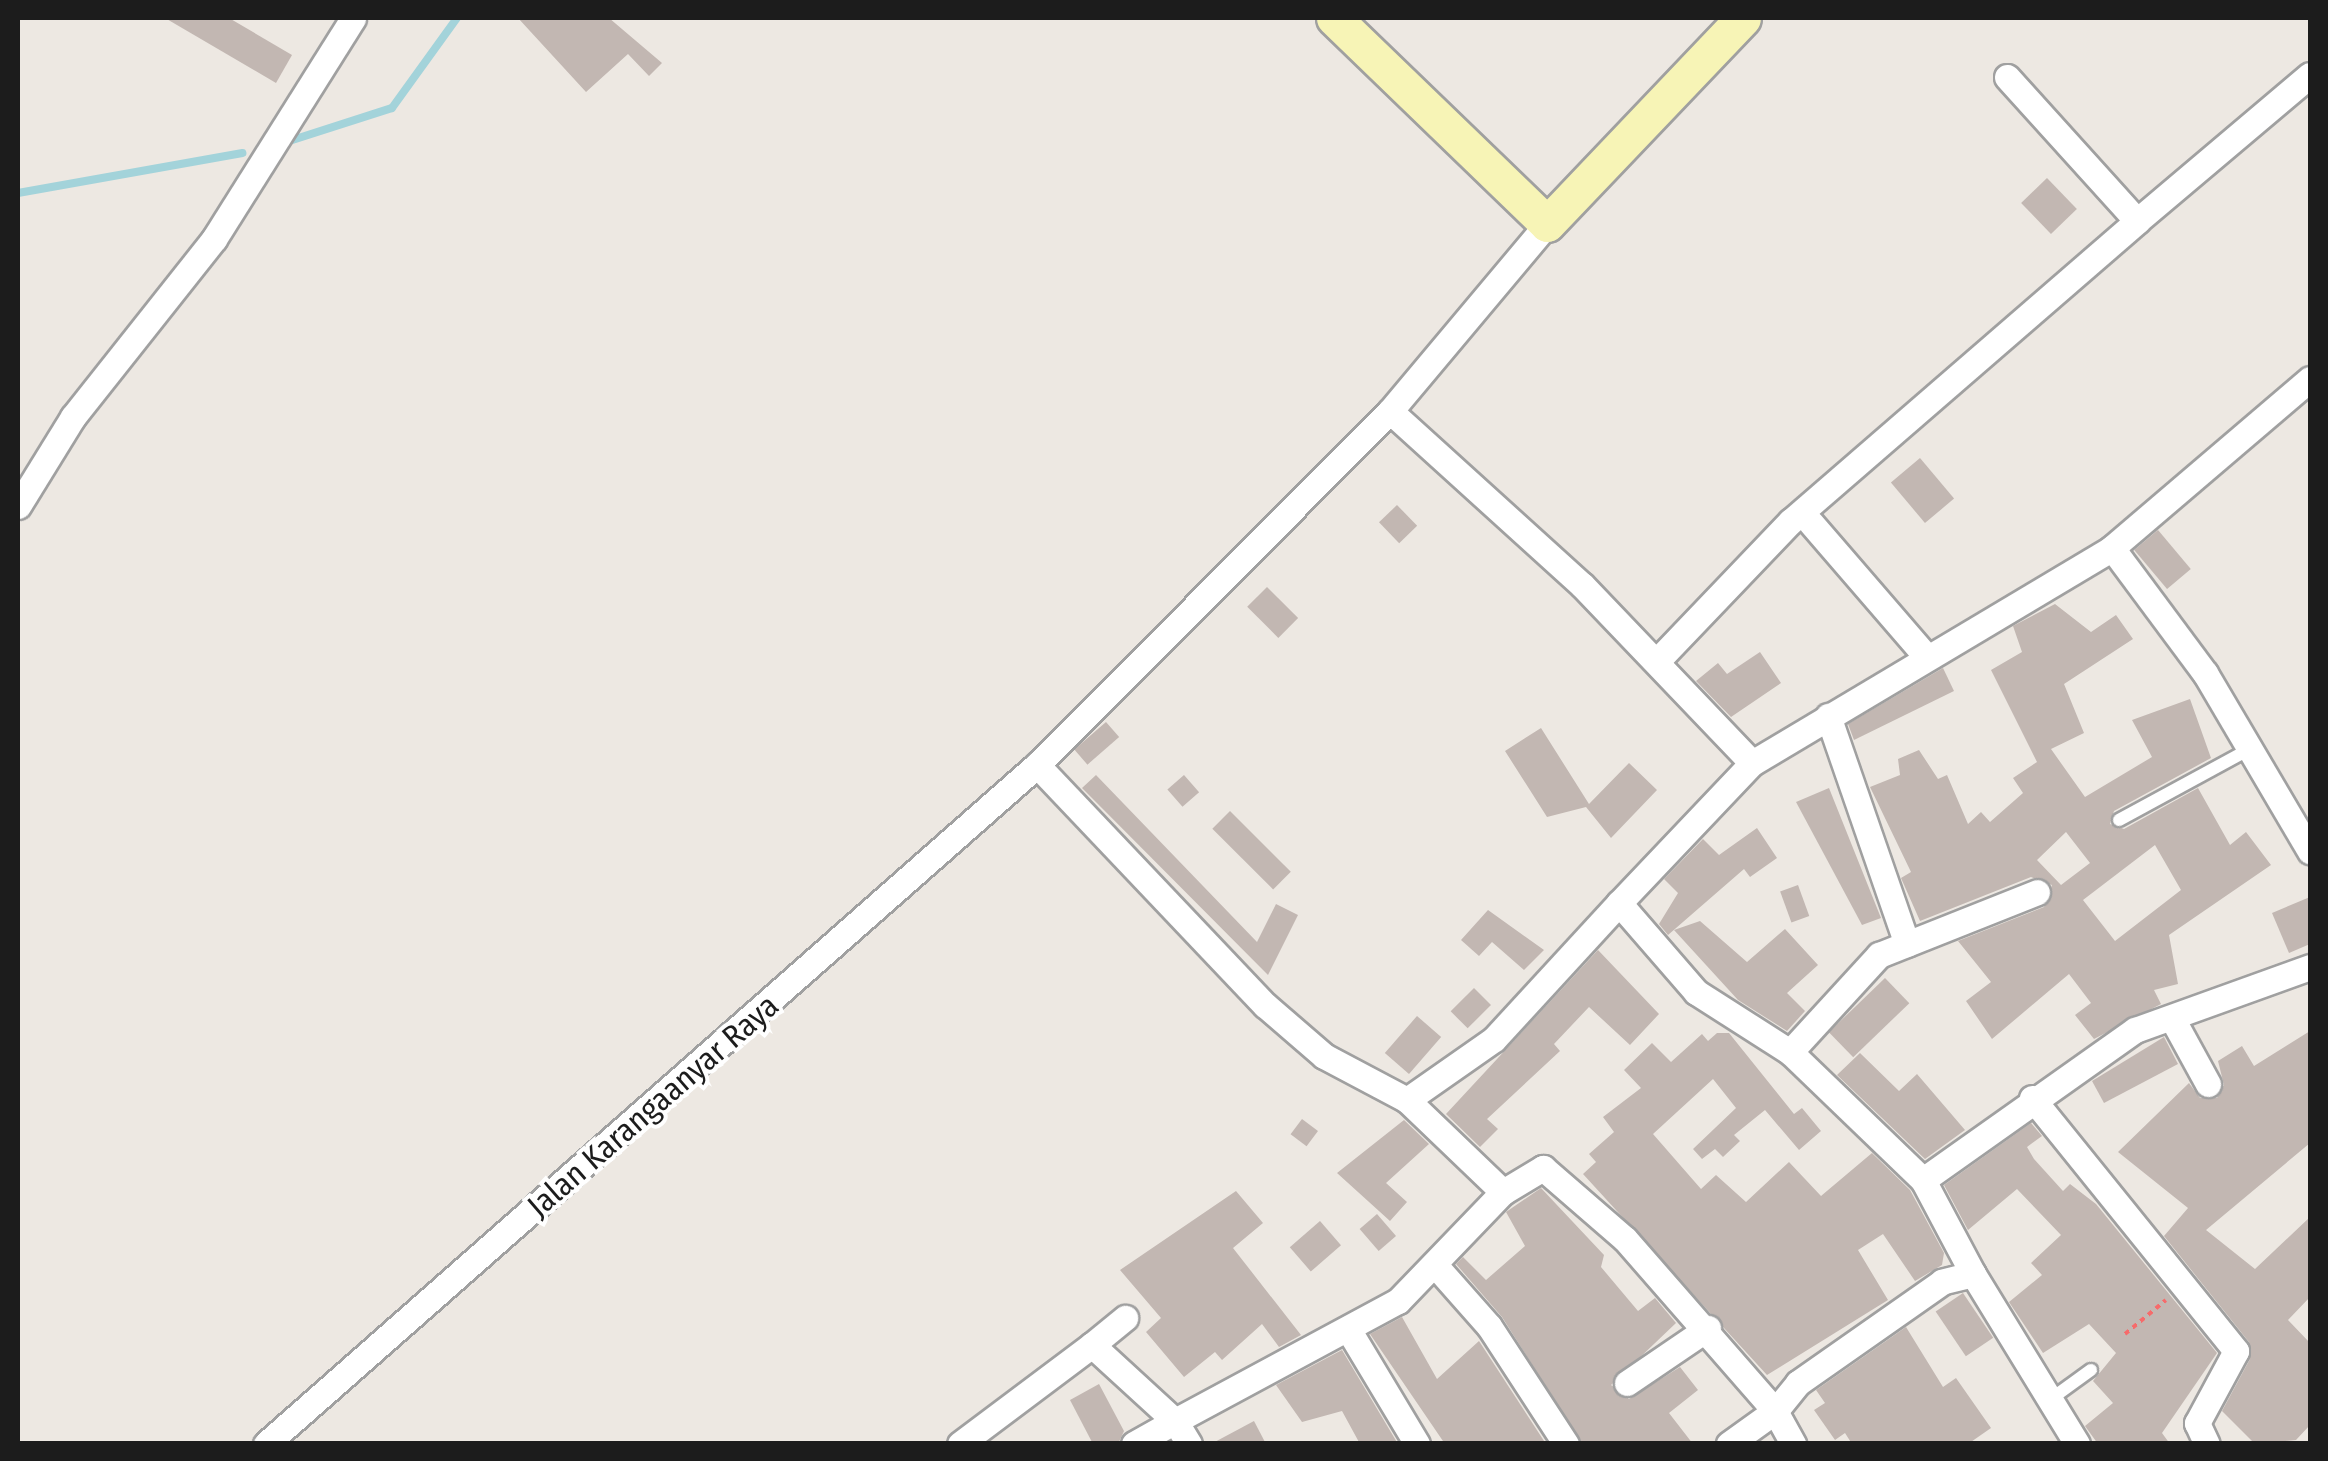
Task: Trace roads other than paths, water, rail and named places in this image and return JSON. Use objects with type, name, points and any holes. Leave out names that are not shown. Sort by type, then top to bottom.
[{"type":"street","points":[[18,506],[73,417],[214,239],[352,18]]},
{"type":"street","points":[[1334,18],[1547,224],[1743,18]]},
{"type":"street","points":[[1656,661],[1791,521],[2310,75]]},
{"type":"street","points":[[2008,77],[2137,221]]},
{"type":"street","name":"Jalan Karangaanyar Raya","points":[[266,1444],[1037,765],[1390,412],[1547,224]]},
{"type":"street","points":[[1407,1100],[1494,1040],[1752,763],[2112,548],[2310,379]]},
{"type":"street","points":[[1390,412],[1656,661],[1752,763]]},
{"type":"street","points":[[1811,523],[1926,656]]},
{"type":"street","points":[[2112,548],[2250,749],[2310,851]]},
{"type":"street","points":[[1828,716],[1907,944]]},
{"type":"street","points":[[1037,765],[1265,1006],[1324,1056],[1407,1100],[1503,1192]]},
{"type":"street","points":[[1790,1052],[1871,961],[2036,892]]},
{"type":"street","points":[[1620,903],[1696,992],[1790,1052],[1923,1180],[1973,1274],[2077,1444]]},
{"type":"street","points":[[1923,1180],[2032,1098],[2135,1030],[2173,1020],[2310,967]]},
{"type":"street","points":[[2173,1020],[2208,1084]]},
{"type":"street","points":[[2032,1098],[2236,1350],[2197,1423],[2207,1444]]},
{"type":"street","points":[[1134,1444],[1182,1432],[1348,1329],[1436,1265],[1503,1192],[1533,1169],[1553,1170],[1708,1328],[1775,1411],[1793,1444]]},
{"type":"street","points":[[1436,1265],[1489,1326],[1566,1444]]},
{"type":"street","points":[[1729,1444],[1775,1411],[1864,1332],[1942,1282],[1973,1274]]},
{"type":"street","points":[[960,1444],[1126,1318]]},
{"type":"street","points":[[1627,1382],[1708,1328]]},
{"type":"street","points":[[1348,1329],[1417,1444]]},
{"type":"street","points":[[1092,1345],[1182,1432]]},
{"type":"lane","points":[[2119,820],[2250,749]]},
{"type":"lane","points":[[2048,1401],[2091,1370]]},
{"type":"waterway","points":[[283,143],[392,108],[457,18]]},
{"type":"waterway","points":[[18,193],[242,153]]}]
